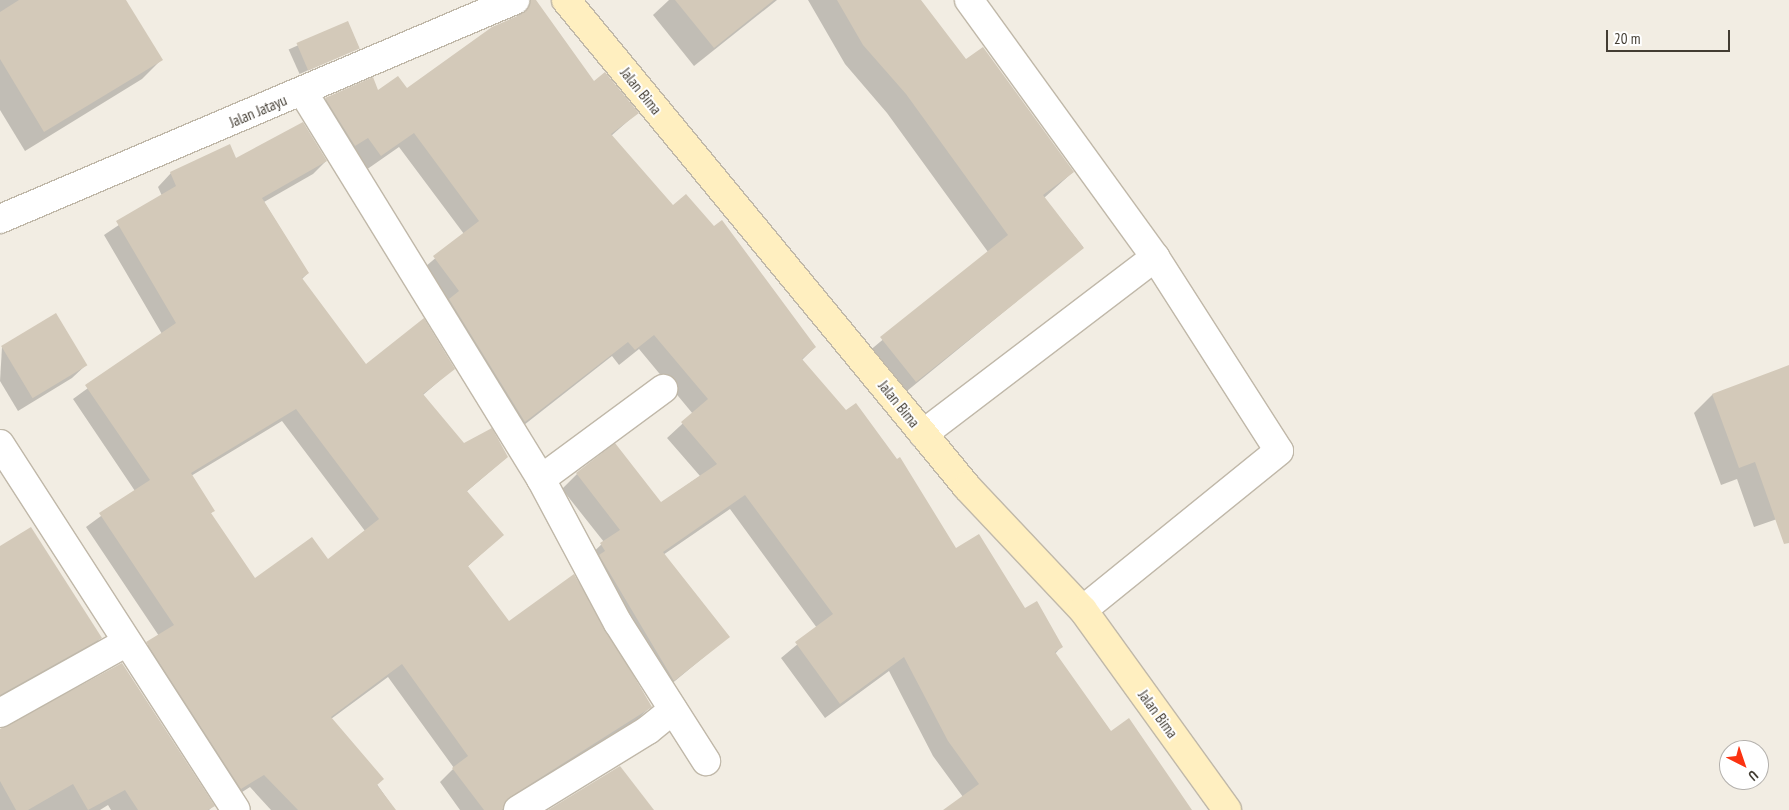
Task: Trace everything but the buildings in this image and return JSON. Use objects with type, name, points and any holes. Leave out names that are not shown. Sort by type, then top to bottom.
[{"type":"street","name":"Jalan Jatayu","points":[[0,218],[304,92],[515,0]]},
{"type":"street","name":"Jalan Bima","points":[[566,0],[923,434],[1083,610],[1227,810]]},
{"type":"street","points":[[969,0],[1155,257],[1279,451],[1083,610]]},
{"type":"street","points":[[304,92],[542,479],[618,622],[706,761]]},
{"type":"street","points":[[923,434],[1155,257]]},
{"type":"street","points":[[542,479],[663,389]]},
{"type":"street","points":[[0,444],[236,810]]},
{"type":"street","points":[[0,713],[127,642]]},
{"type":"street","points":[[518,810],[648,730],[673,710]]}]
